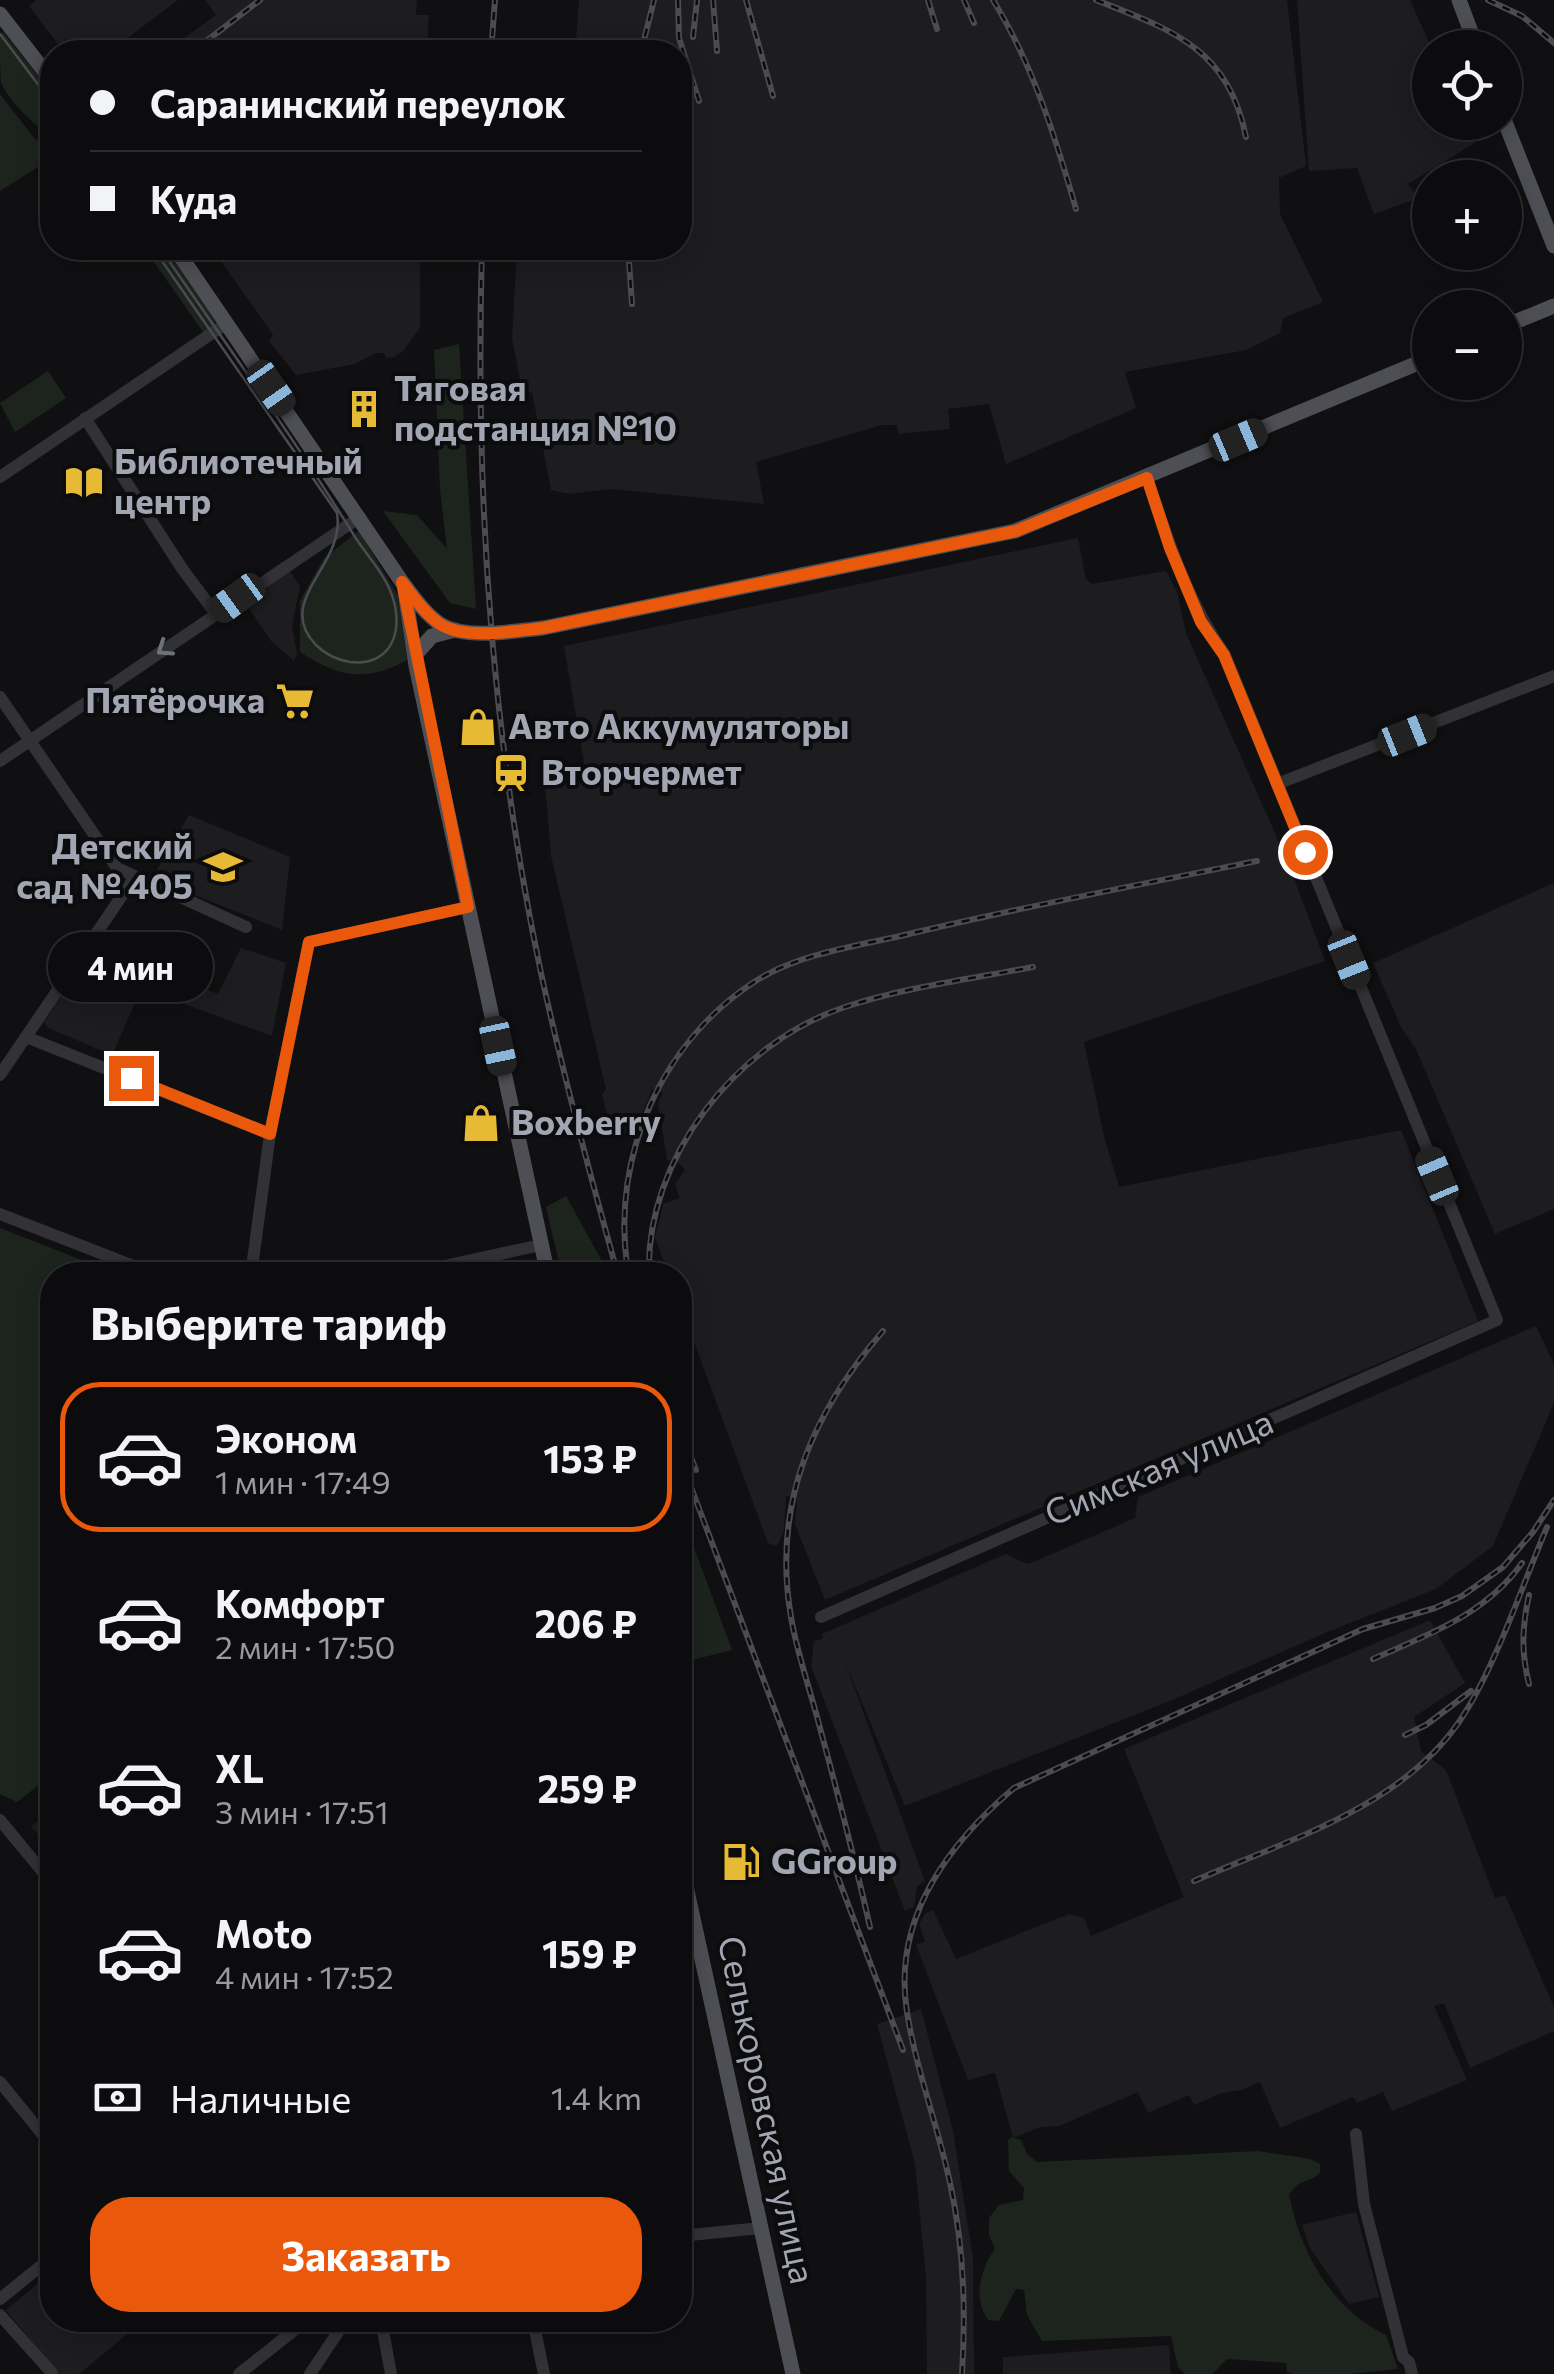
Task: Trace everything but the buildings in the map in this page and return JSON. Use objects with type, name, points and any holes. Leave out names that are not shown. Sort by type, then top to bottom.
[{"type":"main road","points":[[1459,0],[1470,30]]},
{"type":"main road","points":[[0,14],[40,66]]},
{"type":"main road","points":[[1512,140],[1554,246]]},
{"type":"main road","points":[[183,260],[402,582],[440,624],[456,630],[492,633],[543,628],[1016,531],[1412,366]]},
{"type":"main road","points":[[1522,319],[1554,306]]},
{"type":"main road","points":[[402,582],[545,1262]]},
{"type":"main road","points":[[415,656],[432,636],[456,630]]},
{"type":"main road","name":"Селькоровская улица","points":[[692,1913],[792,2374]]},
{"type":"street","points":[[0,477],[227,322]]},
{"type":"street","points":[[85,418],[216,614]]},
{"type":"street","points":[[1147,478],[1170,548],[1201,622],[1224,655],[1277,784],[1554,676]]},
{"type":"street","points":[[0,761],[360,517]]},
{"type":"street","points":[[0,697],[117,868],[246,927]]},
{"type":"street","name":"Симская улица","points":[[821,1616],[1497,1320],[1277,784]]},
{"type":"street","points":[[0,1075],[134,878]]},
{"type":"street","points":[[253,1262],[270,1134],[309,942],[468,907]]},
{"type":"street","points":[[26,1037],[270,1134]]},
{"type":"street","points":[[0,1214],[124,1262]]},
{"type":"street","points":[[463,1262],[542,1245]]},
{"type":"street","points":[[0,1820],[40,1868]]},
{"type":"street","points":[[692,1941],[698,1940]]},
{"type":"street","points":[[0,2082],[40,2131]]},
{"type":"street","points":[[1356,2134],[1364,2204],[1403,2356],[1412,2374]]},
{"type":"street","points":[[692,2235],[761,2228]]},
{"type":"street","points":[[0,2300],[40,2267]]},
{"type":"street","points":[[0,2314],[52,2372]]},
{"type":"street","points":[[239,2374],[292,2332]]},
{"type":"street","points":[[310,2374],[338,2332]]},
{"type":"street","points":[[383,2332],[391,2374]]},
{"type":"street","points":[[535,2332],[544,2374]]},
{"type":"shaded area","points":[[36,0],[178,0],[125,40],[55,40],[29,6]]},
{"type":"shaded area","points":[[205,0],[417,0],[416,15],[429,15],[428,40],[182,40],[216,15]]},
{"type":"shaded area","points":[[579,0],[1287,0],[1306,166],[1279,178],[1280,214],[1323,302],[1283,318],[1280,333],[1246,350],[1125,372],[1136,408],[1006,464],[989,404],[948,409],[950,429],[898,434],[897,425],[882,425],[756,462],[764,504],[611,489],[569,494],[551,490],[532,392],[522,390],[512,339],[516,260],[692,260],[692,40],[576,40]]},
{"type":"shaded area","points":[[1297,0],[1410,0],[1423,30],[1412,30],[1412,140],[1475,143],[1447,160],[1412,160],[1412,182],[1408,184],[1412,200],[1374,214],[1357,168],[1309,171]]},
{"type":"shaded area","points":[[3,32],[40,79],[40,128],[23,113],[1,83]]},
{"type":"shaded area","points":[[0,94],[40,141],[40,166],[0,191]]},
{"type":"shaded area","points":[[152,260],[176,260],[216,317],[215,325],[204,333]]},
{"type":"shaded area","points":[[220,260],[420,260],[420,328],[394,357],[376,353],[355,364],[296,375],[269,341],[273,335]]},
{"type":"shaded area","points":[[459,344],[476,609],[450,603],[383,511],[417,515],[447,549],[440,489],[434,350]]},
{"type":"shaded area","points":[[48,371],[66,398],[15,432],[0,403]]},
{"type":"shaded area","points":[[359,531],[398,596],[407,660],[378,672],[352,674],[327,667],[300,652],[300,601],[324,558]]},
{"type":"shaded area","points":[[1078,538],[1086,579],[1092,584],[1166,571],[1177,592],[1186,633],[1287,860],[1325,961],[1084,1042],[1119,1187],[1401,1130],[1478,1321],[825,1600],[795,1524],[797,1498],[786,1496],[784,1531],[777,1546],[768,1543],[692,1337],[692,1262],[664,1262],[655,1238],[663,1204],[680,1198],[675,1184],[685,1170],[667,1160],[658,1103],[663,1093],[652,1089],[636,1130],[613,1138],[602,1095],[606,1089],[551,856],[544,772],[585,768],[564,646]]},
{"type":"shaded area","points":[[289,570],[300,586],[292,626],[297,654],[294,661],[271,641],[243,600]]},
{"type":"shaded area","name":"Детский сад № 405","points":[[189,815],[290,857],[282,930],[152,878]]},
{"type":"shaded area","points":[[1554,883],[1554,1209],[1495,1234],[1416,1049],[1402,1029],[1373,963]]},
{"type":"shaded area","points":[[96,946],[121,963],[115,980],[140,992],[112,1055],[48,1028],[44,1022]]},
{"type":"shaded area","points":[[241,948],[286,963],[272,1036],[154,993],[160,973],[218,994]]},
{"type":"shaded area","points":[[566,1196],[602,1262],[559,1262],[546,1207]]},
{"type":"shaded area","points":[[0,1228],[87,1262],[40,1262],[40,1784],[17,1802],[0,1794]]},
{"type":"shaded area","points":[[1536,1326],[1554,1364],[1554,1403],[1493,1546],[1436,1589],[1170,1701],[905,1806],[845,1662],[925,1881],[917,1886],[914,1907],[905,1911],[811,1666],[814,1641],[823,1639],[822,1634],[1006,1554],[1027,1564],[1135,1518],[1138,1497]]},
{"type":"shaded area","points":[[692,1541],[693,1545],[732,1650],[692,1660]]},
{"type":"shaded area","points":[[1430,1620],[1465,1683],[1414,1717],[1421,1751],[1446,1770],[1495,1898],[1505,1895],[1554,2007],[1554,2031],[1470,2068],[1444,2003],[1434,2006],[1467,2080],[1392,2111],[1383,2092],[1357,2103],[1353,2097],[1280,2128],[1260,2082],[1194,2105],[1189,2095],[1148,2113],[1138,2092],[1059,2126],[1040,2127],[1013,2138],[995,2073],[968,2080],[916,1945],[925,1941],[919,1924],[926,1913],[933,1910],[956,1959],[1069,1914],[1084,1918],[1091,1936],[1184,1897],[1124,1749]]},
{"type":"shaded area","points":[[40,1819],[40,1837],[31,1826]]},
{"type":"shaded area","points":[[921,2009],[953,2131],[973,2258],[974,2374],[927,2374],[926,2278],[915,2163],[877,2024]]},
{"type":"shaded area","points":[[1008,2140],[1021,2140],[1027,2154],[1037,2162],[1258,2151],[1320,2164],[1320,2173],[1289,2194],[1301,2237],[1334,2295],[1386,2335],[1398,2369],[1293,2374],[1287,2372],[1286,2363],[1227,2359],[1212,2374],[1185,2374],[1178,2367],[1171,2336],[1042,2341],[1027,2315],[1024,2290],[1016,2289],[999,2321],[988,2320],[979,2292],[982,2274],[995,2248],[989,2235],[989,2218],[999,2205],[1023,2200],[1024,2188],[1009,2171]]},
{"type":"shaded area","points":[[1356,2212],[1379,2297],[1349,2304],[1310,2248],[1302,2225]]},
{"type":"shaded area","points":[[40,2282],[40,2332],[130,2332],[79,2374],[59,2374],[6,2310]]},
{"type":"shaded area","points":[[1169,2345],[1171,2374],[1003,2374],[1003,2357]]},
{"type":"tram line","points":[[0,34],[40,87]]},
{"type":"tram line","points":[[161,260],[337,513],[337,532],[331,550],[306,597],[302,613],[305,629],[316,645],[336,658],[366,662],[378,657],[387,650],[396,628],[394,601],[386,581],[168,260]]},
{"type":"railway","points":[[208,40],[260,0]]},
{"type":"railway","points":[[492,40],[495,0]]},
{"type":"railway","points":[[644,40],[654,0]]},
{"type":"railway","points":[[678,0],[680,40]]},
{"type":"railway","points":[[693,37],[697,0]]},
{"type":"railway","points":[[713,0],[717,51]]},
{"type":"railway","points":[[746,0],[773,96]]},
{"type":"railway","points":[[928,0],[937,29]]},
{"type":"railway","points":[[964,0],[974,23]]},
{"type":"railway","points":[[993,0],[1031,75],[1076,209]]},
{"type":"railway","points":[[1096,0],[1172,33],[1211,62],[1238,107],[1246,137]]},
{"type":"railway","points":[[1488,0],[1522,16],[1554,43]]},
{"type":"railway","points":[[692,79],[699,101]]},
{"type":"railway","points":[[482,260],[484,521],[510,794],[549,1011],[614,1262]]},
{"type":"railway","points":[[629,260],[632,304]]},
{"type":"railway","points":[[627,1262],[627,1183],[650,1106],[693,1037],[721,1007],[754,982],[831,951],[1257,861]]},
{"type":"railway","points":[[650,1262],[652,1232],[663,1189],[681,1149],[705,1111],[734,1077],[768,1048],[805,1024],[845,1007],[915,989],[1033,967]]},
{"type":"railway","points":[[870,1927],[791,1617],[787,1537],[793,1500],[817,1429],[836,1395],[883,1331]]},
{"type":"railway","points":[[692,1460],[696,1470]]},
{"type":"railway","points":[[692,1490],[903,2050]]},
{"type":"railway","points":[[962,2374],[964,2302],[955,2207],[911,2034],[905,1978],[908,1946],[917,1915],[947,1859],[1014,1788],[1363,1629],[1462,1596],[1503,1567],[1554,1500]]},
{"type":"railway","points":[[1194,1881],[1338,1819],[1406,1778],[1434,1752],[1459,1722],[1484,1678],[1547,1527]]},
{"type":"railway","points":[[1373,1659],[1473,1610],[1522,1563]]},
{"type":"railway","points":[[1529,1595],[1523,1640],[1529,1684]]},
{"type":"railway","points":[[1405,1735],[1426,1725],[1471,1691]]},
{"type":"place","name":"Тяговая подстанция №10","points":[[364,409]]},
{"type":"place","name":"Библиотечный центр","points":[[84,482]]},
{"type":"place","name":"Пятёрочка","points":[[295,701]]},
{"type":"place","name":"Авто Аккумуляторы","points":[[478,727]]},
{"type":"place","name":"Вторчермет","points":[[511,773]]},
{"type":"place","name":"Детский сад № 405","points":[[223,867]]},
{"type":"place","name":"Boxberry","points":[[481,1123]]},
{"type":"place","name":"GGroup","points":[[741,1862]]},
{"type":"route","points":[[131,1078],[270,1134],[309,942],[468,907],[402,582],[440,624],[456,630],[492,633],[543,628],[1016,531],[1147,478],[1170,548],[1201,622],[1224,655],[1305,852]]}]
